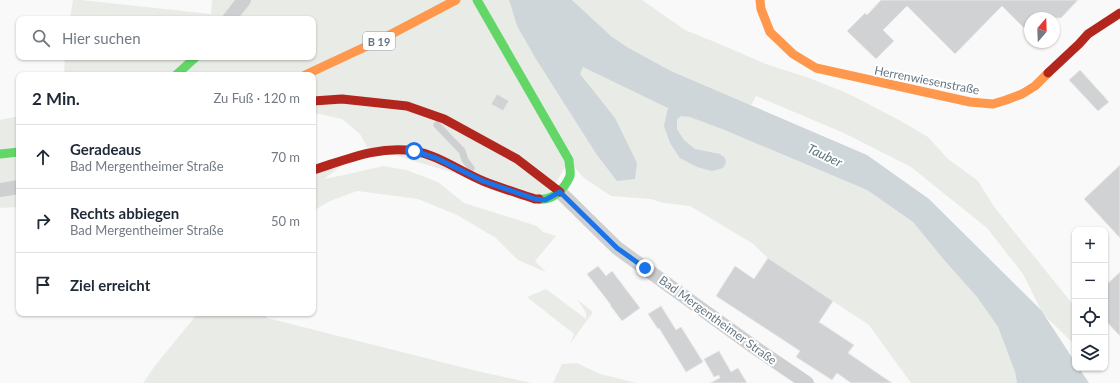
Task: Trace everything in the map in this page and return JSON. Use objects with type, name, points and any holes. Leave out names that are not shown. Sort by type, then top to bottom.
[{"type":"street","points":[[231,16],[244,0]]},
{"type":"street","points":[[316,169],[367,153],[390,150],[414,151],[436,158],[483,181],[535,199],[545,200],[560,192],[570,175],[569,160],[477,0]]},
{"type":"street","name":"Herrenwiesenstraße","points":[[760,0],[761,9],[770,32],[793,54],[816,68],[970,102],[993,104],[1022,94],[1035,86],[1088,34],[1120,13]]},
{"type":"street","name":"B 19","points":[[312,72],[398,32],[453,1]]},
{"type":"street","points":[[179,72],[193,60]]},
{"type":"street","points":[[316,101],[342,99],[408,106],[444,119],[517,159],[560,192]]},
{"type":"street","points":[[0,154],[16,152]]},
{"type":"street","points":[[0,190],[16,187]]},
{"type":"street","name":"Bad Mergentheimer Straße","points":[[560,192],[617,248],[754,347],[807,383]]},
{"type":"lane","points":[[424,112],[462,151],[465,160],[483,181]]},
{"type":"shaded area","points":[[73,0],[211,14],[212,0],[509,0],[517,26],[668,108],[867,190],[913,222],[977,297],[998,327],[1015,372],[1017,383],[911,383],[869,325],[768,258],[752,243],[690,206],[664,203],[651,199],[611,196],[584,178],[569,161],[545,200],[367,147],[360,134],[342,119],[316,114],[316,72],[64,72],[65,60],[316,60],[316,16],[70,16]]},
{"type":"shaded area","points":[[572,0],[642,0],[685,30],[766,64],[809,78],[847,93],[928,137],[948,159],[978,181],[995,208],[1072,303],[1072,342],[1043,314],[1023,274],[987,228],[911,167],[844,133],[756,96],[751,105],[671,71],[627,47],[611,36]]},
{"type":"shaded area","points":[[16,117],[16,207],[0,208],[0,120]]},
{"type":"shaded area","points":[[353,157],[324,179],[383,166],[406,170],[438,182],[464,203],[537,226],[543,232],[556,236],[535,261],[546,272],[518,260],[496,238],[457,215],[418,199],[357,191],[330,201],[316,209],[316,169]]},
{"type":"shaded area","points":[[546,289],[586,319],[586,313],[578,300],[593,312],[570,344],[574,334],[527,297]]},
{"type":"shaded area","points":[[196,316],[267,316],[267,318],[477,371],[532,383],[143,383],[154,367]]},
{"type":"shaded area","points":[[577,363],[600,374],[637,383],[553,383],[562,364]]},
{"type":"water","name":"Tauber","points":[[509,0],[572,0],[611,36],[627,47],[671,71],[867,155],[929,199],[1041,310],[1072,357],[1072,371],[1081,371],[1089,383],[1017,383],[1015,372],[998,327],[977,297],[913,222],[867,190],[722,129],[690,117],[681,116],[677,119],[677,129],[684,140],[695,149],[720,154],[725,158],[726,163],[723,168],[712,171],[697,167],[680,158],[670,143],[664,126],[668,108],[583,67],[580,74],[615,118],[637,163],[635,179],[617,181],[597,155],[536,59],[517,26]]},
{"type":"building","points":[[881,0],[1078,0],[1061,18],[1060,12],[1024,12],[1024,28],[1002,6],[955,54],[907,6],[883,30],[894,41],[876,59],[847,31],[865,13],[867,15]]},
{"type":"building","points":[[1080,70],[1109,102],[1098,111],[1069,80]]},
{"type":"building","points":[[497,94],[509,101],[503,111],[491,104]]},
{"type":"building","points":[[1120,165],[1120,238],[1084,199]]},
{"type":"building","points":[[768,258],[833,301],[819,322],[854,345],[848,353],[892,383],[851,383],[837,373],[832,380],[796,357],[800,351],[716,296],[735,266],[754,279]]},
{"type":"building","points":[[598,266],[606,276],[612,271],[640,308],[622,321],[587,274]]},
{"type":"building","points":[[1120,272],[1120,336],[1108,323],[1108,283]]},
{"type":"building","points":[[661,306],[676,330],[681,327],[703,362],[686,372],[659,328],[658,329],[648,314]]},
{"type":"building","points":[[719,351],[731,372],[738,368],[747,383],[710,383],[720,378],[719,375],[714,377],[704,359]]},
{"type":"traffic: fast","points":[[477,0],[569,160],[570,176],[562,189],[554,196],[539,199]]},
{"type":"traffic: fast","points":[[179,72],[193,60]]},
{"type":"traffic: fast","points":[[0,154],[16,152]]},
{"type":"traffic: slow","points":[[311,72],[382,39],[456,0]]},
{"type":"traffic: slow","points":[[760,0],[761,9],[770,32],[793,54],[816,68],[970,102],[993,104],[1022,94],[1035,86],[1048,73]]},
{"type":"traffic: jam","points":[[1048,73],[1088,34],[1120,13]]},
{"type":"traffic: jam","points":[[316,101],[342,99],[407,106],[444,119],[517,159],[560,192]]},
{"type":"traffic: jam","points":[[316,169],[362,154],[388,150],[414,151],[432,156],[489,184],[539,199]]},
{"type":"route","points":[[414,151],[436,158],[483,181],[535,199],[545,200],[560,192],[617,248],[645,268]]}]
